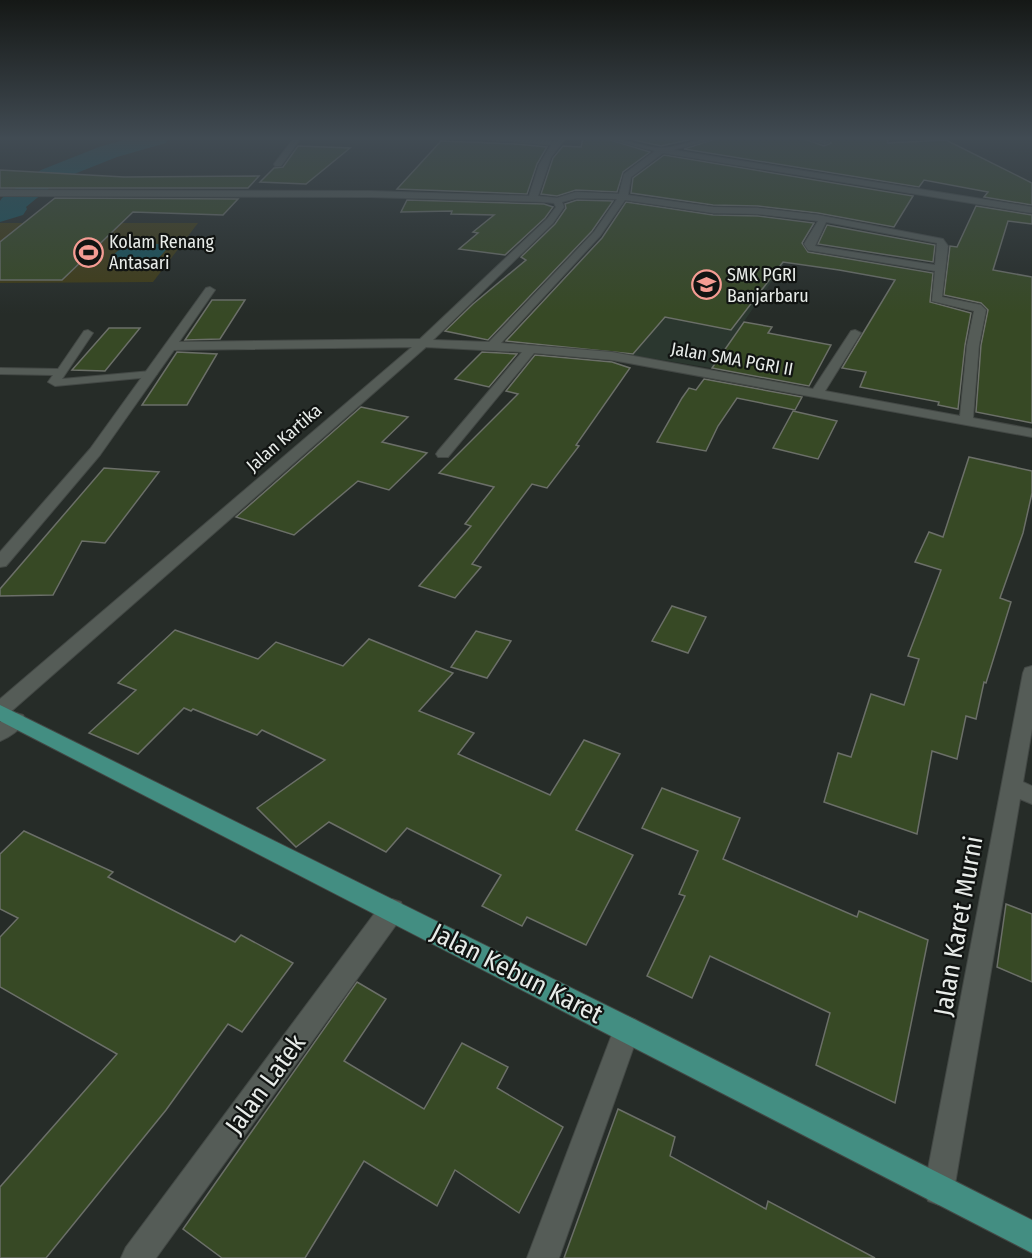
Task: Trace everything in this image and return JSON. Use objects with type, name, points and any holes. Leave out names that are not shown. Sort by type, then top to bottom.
[{"type":"main road","name":"Jalan Kebun Karet","points":[[4,719],[392,910],[1032,1237]]},
{"type":"street","points":[[476,197],[557,201],[571,197]]},
{"type":"street","points":[[616,197],[713,210],[758,211],[940,241],[943,246],[936,299],[977,307],[980,310],[973,345],[966,420]]},
{"type":"street","points":[[492,346],[597,234],[623,197]]},
{"type":"street","points":[[950,197],[1032,210]]},
{"type":"street","name":"Jalan Kartika","points":[[4,719],[423,343],[550,221],[560,207],[557,201]]},
{"type":"street","points":[[823,220],[809,244],[811,248],[940,269]]},
{"type":"street","points":[[0,562],[95,452],[210,290]]},
{"type":"street","points":[[817,393],[855,333]]},
{"type":"street","name":"Jalan SMA PGRI II","points":[[171,346],[423,343],[612,356],[1032,433]]},
{"type":"street","points":[[443,454],[531,349]]},
{"type":"street","name":"Jalan Karet Murni","points":[[939,1190],[1022,791],[1032,673]]},
{"type":"street","name":"Jalan Latek","points":[[137,1258],[392,910]]},
{"type":"street","points":[[543,1258],[627,1029]]},
{"type":"lane","points":[[88,333],[55,383],[152,374]]},
{"type":"lane","points":[[0,371],[61,372]]},
{"type":"shaded area","name":"SMK PGRI Banjarbaru","points":[[705,214],[753,215],[812,223],[712,368],[587,348]]},
{"type":"shaded area","name":"Kolam Renang Antasari","points":[[0,223],[198,223],[153,282],[0,283]]},
{"type":"water","points":[[138,244],[171,244],[157,260],[149,260],[144,266],[118,265],[109,259],[122,247],[134,247]]},
{"type":"building","points":[[656,197],[913,197],[894,227],[818,213],[758,206],[713,205]]},
{"type":"building","points":[[984,197],[1032,197],[1032,205]]},
{"type":"building","points":[[55,198],[238,199],[223,215],[133,212],[62,280],[0,280],[0,242]]},
{"type":"building","points":[[407,200],[544,204],[553,207],[545,218],[505,255],[459,249],[478,233],[473,232],[494,215],[451,214],[452,211],[401,212]]},
{"type":"building","points":[[577,200],[613,201],[592,231],[488,340],[445,331],[473,304],[526,260],[521,257],[555,224],[566,208],[565,204]]},
{"type":"building","points":[[626,202],[713,215],[758,216],[814,223],[802,243],[808,252],[933,273],[930,302],[971,313],[958,409],[938,405],[939,402],[860,387],[866,372],[842,368],[895,280],[839,270],[783,262],[731,330],[665,317],[633,354],[506,341],[602,238]]},
{"type":"building","points":[[976,206],[1032,215],[1032,224],[1008,221],[993,270],[1032,277],[1032,423],[976,412],[981,345],[988,310],[981,303],[944,295],[950,246],[957,247]]},
{"type":"building","points":[[827,225],[935,245],[933,262],[818,244]]},
{"type":"building","points":[[212,300],[245,300],[220,339],[185,340]]},
{"type":"building","points":[[744,322],[772,327],[768,333],[831,345],[809,386],[712,368]]},
{"type":"building","points":[[109,328],[140,328],[105,371],[72,370]]},
{"type":"building","points":[[177,352],[217,354],[187,405],[142,405]]},
{"type":"building","points":[[482,352],[517,354],[489,387],[455,379]]},
{"type":"building","points":[[535,355],[612,362],[630,368],[576,445],[579,446],[547,488],[532,484],[472,564],[481,567],[455,598],[419,586],[471,526],[465,524],[494,487],[439,473],[518,394],[506,391]]},
{"type":"building","points":[[704,379],[802,397],[795,410],[737,398],[718,426],[706,451],[657,442],[689,388],[696,390]]},
{"type":"building","points":[[361,407],[408,417],[382,442],[427,453],[389,490],[358,481],[294,535],[236,517]]},
{"type":"building","points":[[793,411],[837,421],[818,459],[773,448]]},
{"type":"building","points":[[969,457],[1032,471],[1032,493],[1023,533],[1000,598],[1011,602],[986,683],[984,682],[976,719],[966,716],[957,759],[932,751],[917,834],[824,802],[838,753],[851,757],[871,694],[904,705],[919,659],[908,656],[941,570],[915,562],[929,532],[943,537]]},
{"type":"building","points":[[104,468],[159,472],[105,543],[82,541],[53,595],[0,596],[0,589]]},
{"type":"building","points":[[672,606],[706,617],[688,653],[652,641]]},
{"type":"building","points":[[175,630],[258,659],[276,642],[343,666],[369,639],[453,673],[419,711],[474,733],[458,754],[550,795],[584,740],[620,754],[576,830],[633,855],[586,945],[527,917],[522,926],[482,906],[501,875],[407,828],[386,852],[329,822],[296,847],[257,808],[325,760],[262,730],[257,735],[193,709],[191,711],[184,708],[138,754],[89,733],[136,690],[118,683]]},
{"type":"building","points":[[476,631],[511,641],[487,678],[451,667]]},
{"type":"building","points":[[662,788],[740,818],[723,859],[857,917],[859,911],[928,940],[895,1103],[816,1065],[830,1013],[710,956],[692,998],[647,976],[685,896],[679,894],[698,851],[642,828]]},
{"type":"building","points":[[24,831],[113,872],[108,877],[235,942],[241,935],[293,963],[242,1032],[228,1024],[166,1110],[46,1258],[0,1258],[0,1187],[117,1054],[0,987],[0,937],[18,918],[0,909],[0,854]]},
{"type":"building","points":[[1006,904],[1032,914],[1032,982],[997,967]]},
{"type":"building","points":[[357,982],[386,999],[344,1061],[424,1109],[462,1043],[508,1067],[497,1088],[563,1127],[519,1213],[455,1170],[437,1206],[364,1161],[305,1258],[222,1258],[183,1229]]},
{"type":"building","points":[[618,1109],[675,1137],[670,1156],[766,1209],[768,1201],[875,1258],[564,1258]]},
{"type":"waterway","points":[[0,213],[13,209],[10,207],[12,204],[22,197]]},
{"type":"place","name":"Kolam Renang Antasari","points":[[88,252]]},
{"type":"place","name":"SMK PGRI Banjarbaru","points":[[706,285]]}]
